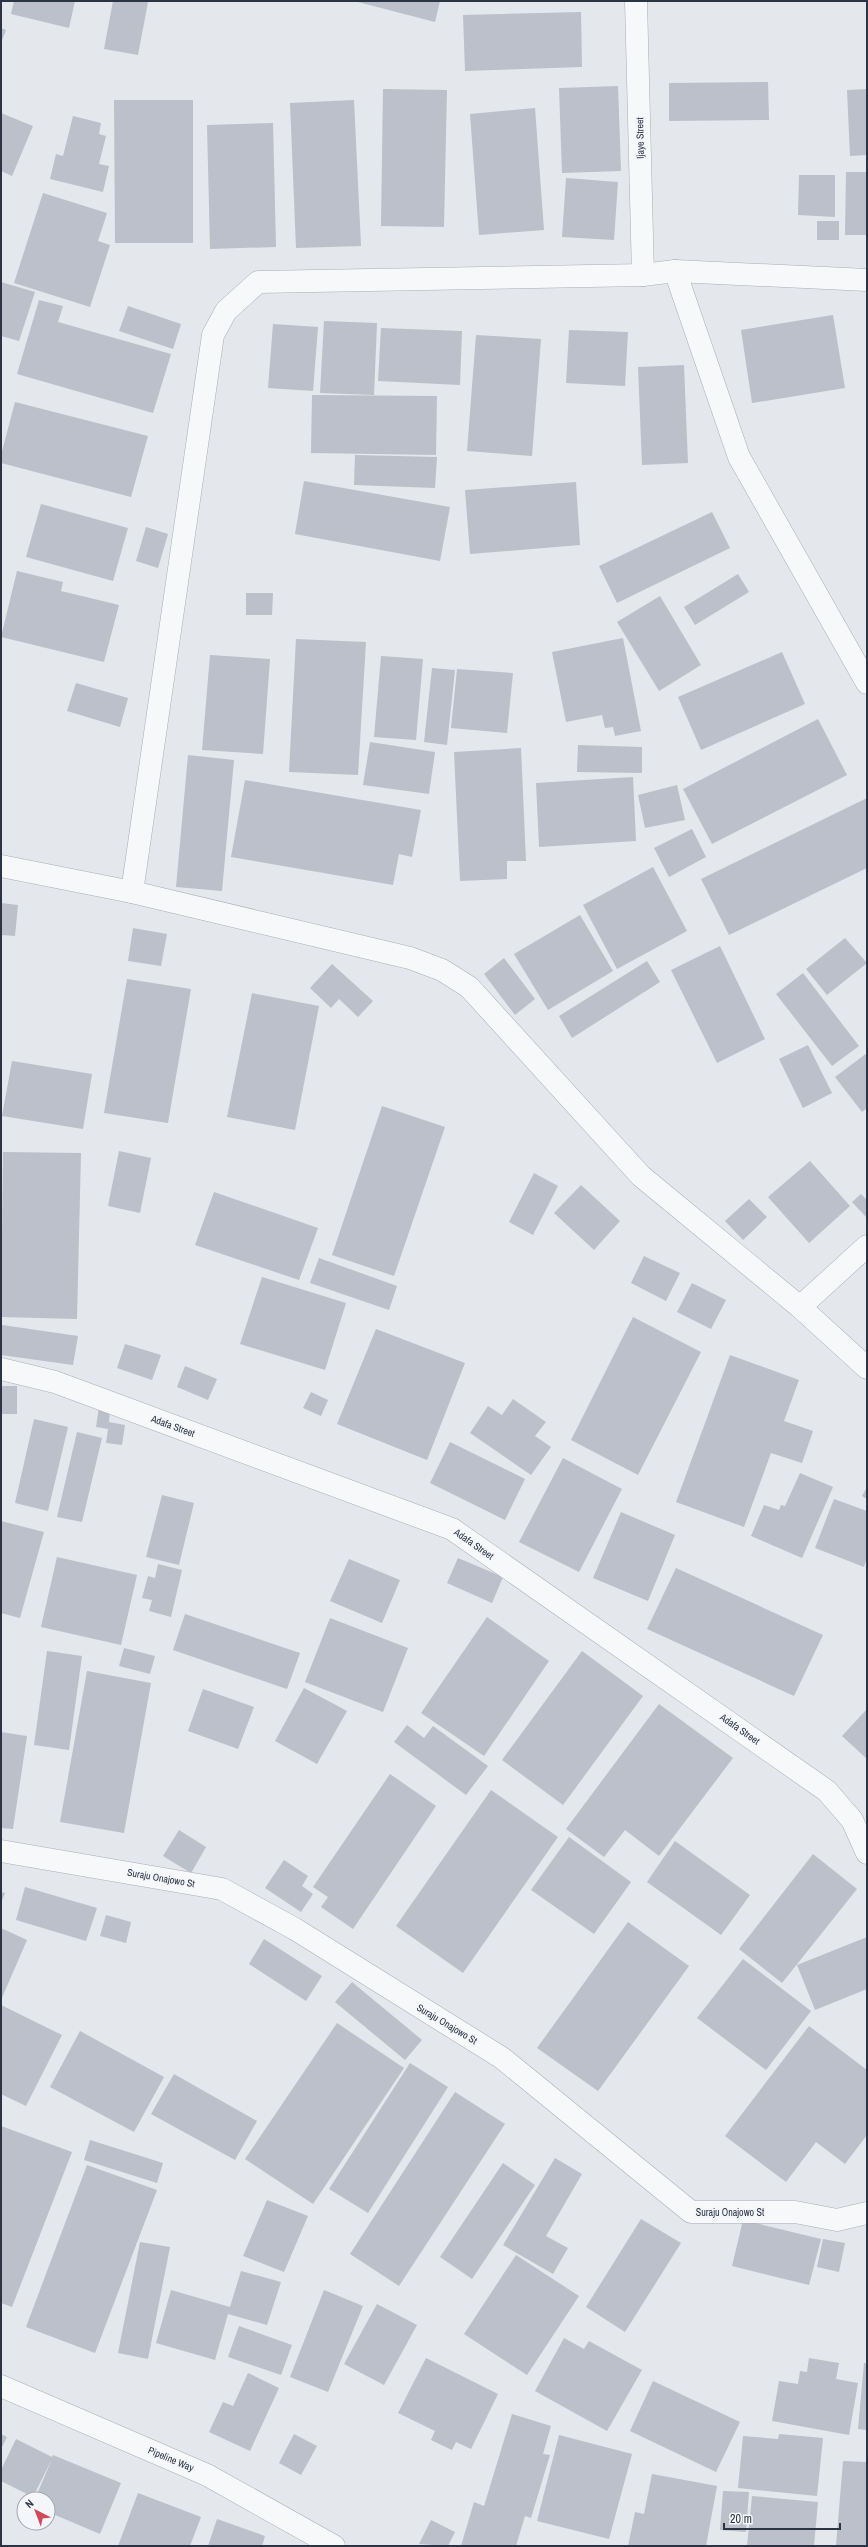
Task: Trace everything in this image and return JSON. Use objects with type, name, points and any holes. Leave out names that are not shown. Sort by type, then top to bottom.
[{"type":"street","name":"Ijaye Street","points":[[636,1],[643,275]]},
{"type":"street","points":[[675,271],[739,457],[867,682]]},
{"type":"street","points":[[132,892],[214,335],[226,311],[258,282],[643,275],[675,271],[867,280]]},
{"type":"street","points":[[1,866],[132,892],[410,958],[442,970],[469,988],[641,1176],[800,1307],[867,1368]]},
{"type":"street","points":[[800,1307],[867,1246]]},
{"type":"street","name":"Adafa Street","points":[[1,1370],[54,1382],[452,1529],[827,1791],[852,1820],[867,1854]]},
{"type":"street","name":"Suraju Onajowo St","points":[[1,1851],[222,1889],[295,1929],[502,2058],[691,2212],[795,2212],[837,2220],[867,2213]]},
{"type":"street","name":"Pipeline Way","points":[[1,2386],[207,2475],[334,2546]]},
{"type":"building","points":[[14,1],[75,1],[69,28],[11,14]]},
{"type":"building","points":[[113,1],[148,2],[138,55],[104,49]]},
{"type":"building","points":[[354,1],[440,1],[435,22]]},
{"type":"building","points":[[581,12],[582,67],[465,71],[463,15]]},
{"type":"building","points":[[1,28],[6,30],[1,43]]},
{"type":"building","points":[[768,82],[769,120],[669,121],[669,83]]},
{"type":"building","points":[[618,86],[621,171],[562,173],[559,88]]},
{"type":"building","points":[[383,89],[447,90],[444,227],[381,226]]},
{"type":"building","points":[[867,89],[867,155],[850,156],[847,90]]},
{"type":"building","points":[[114,100],[193,100],[193,243],[115,243]]},
{"type":"building","points":[[354,100],[361,246],[296,248],[290,103]]},
{"type":"building","points":[[535,108],[544,230],[479,235],[470,114]]},
{"type":"building","points":[[1,113],[33,126],[12,176],[1,171]]},
{"type":"building","points":[[73,116],[101,123],[99,134],[106,136],[99,164],[109,166],[103,192],[50,179],[56,154],[63,156]]},
{"type":"building","points":[[273,123],[276,247],[210,249],[207,125]]},
{"type":"building","points":[[846,172],[867,172],[867,235],[845,235]]},
{"type":"building","points":[[799,175],[835,175],[835,217],[798,215]]},
{"type":"building","points":[[566,178],[618,182],[614,240],[562,237]]},
{"type":"building","points":[[43,193],[107,213],[98,241],[110,245],[90,307],[14,283]]},
{"type":"building","points":[[817,221],[839,221],[839,240],[817,240]]},
{"type":"building","points":[[1,282],[35,292],[19,341],[1,336]]},
{"type":"building","points":[[39,300],[63,306],[58,322],[171,354],[153,413],[17,374]]},
{"type":"building","points":[[128,306],[181,324],[173,349],[119,331]]},
{"type":"building","points":[[833,315],[845,388],[752,403],[741,330]]},
{"type":"building","points":[[324,321],[377,323],[374,395],[320,393]]},
{"type":"building","points":[[273,324],[318,327],[313,391],[268,388]]},
{"type":"building","points":[[381,328],[462,331],[460,385],[378,381]]},
{"type":"building","points":[[569,330],[628,332],[625,386],[566,383]]},
{"type":"building","points":[[476,335],[541,339],[532,456],[467,451]]},
{"type":"building","points":[[684,365],[688,463],[642,465],[638,367]]},
{"type":"building","points":[[312,395],[437,396],[436,455],[311,453]]},
{"type":"building","points":[[15,402],[148,436],[131,497],[1,463],[1,455]]},
{"type":"building","points":[[355,455],[437,457],[435,488],[354,485]]},
{"type":"building","points":[[304,481],[450,507],[440,561],[295,534]]},
{"type":"building","points":[[576,482],[580,545],[470,554],[465,490]]},
{"type":"building","points":[[41,504],[128,528],[113,581],[26,557]]},
{"type":"building","points":[[712,512],[730,548],[617,603],[599,566]]},
{"type":"building","points":[[146,527],[168,534],[158,568],[136,561]]},
{"type":"building","points":[[17,571],[63,582],[61,591],[119,605],[104,662],[1,637]]},
{"type":"building","points":[[738,574],[749,592],[695,625],[684,607]]},
{"type":"building","points":[[246,593],[273,593],[272,615],[246,615]]},
{"type":"building","points":[[660,596],[701,665],[659,691],[617,622]]},
{"type":"building","points":[[623,638],[641,731],[615,736],[613,727],[605,728],[602,715],[566,722],[552,652]]},
{"type":"building","points":[[296,639],[366,642],[358,775],[289,772]]},
{"type":"building","points":[[782,652],[805,704],[701,750],[678,697]]},
{"type":"building","points":[[210,655],[270,659],[263,754],[202,750]]},
{"type":"building","points":[[381,656],[423,659],[416,740],[374,737]]},
{"type":"building","points":[[432,668],[455,670],[447,745],[424,742]]},
{"type":"building","points":[[457,669],[513,673],[507,733],[451,728]]},
{"type":"building","points":[[76,683],[128,698],[120,727],[67,711]]},
{"type":"building","points":[[818,719],[847,775],[712,844],[683,789]]},
{"type":"building","points":[[370,742],[435,752],[429,794],[363,785]]},
{"type":"building","points":[[578,745],[642,747],[642,773],[577,772]]},
{"type":"building","points":[[521,748],[526,861],[507,861],[507,879],[460,881],[454,752]]},
{"type":"building","points":[[188,755],[234,760],[222,891],[176,887]]},
{"type":"building","points":[[633,777],[636,841],[539,847],[536,783]]},
{"type":"building","points":[[245,780],[421,810],[412,857],[399,854],[393,885],[231,857]]},
{"type":"building","points":[[677,785],[685,820],[645,828],[638,795]]},
{"type":"building","points":[[867,798],[867,868],[729,935],[701,879]]},
{"type":"building","points":[[692,829],[706,857],[669,877],[654,848]]},
{"type":"building","points":[[653,867],[687,931],[617,969],[583,905]]},
{"type":"building","points":[[1,903],[18,905],[15,936],[1,935]]},
{"type":"building","points":[[580,915],[613,971],[548,1010],[514,954]]},
{"type":"building","points":[[133,928],[167,934],[161,966],[128,961]]},
{"type":"building","points":[[845,938],[867,963],[827,995],[806,969]]},
{"type":"building","points":[[720,946],[765,1039],[717,1063],[671,970]]},
{"type":"building","points":[[504,958],[535,999],[515,1015],[484,974]]},
{"type":"building","points":[[647,961],[660,982],[572,1038],[559,1016]]},
{"type":"building","points":[[332,964],[373,1001],[358,1017],[339,999],[331,1008],[310,988]]},
{"type":"building","points":[[803,973],[859,1046],[832,1066],[776,994]]},
{"type":"building","points":[[127,979],[191,989],[168,1123],[104,1113]]},
{"type":"building","points":[[252,993],[319,1006],[295,1130],[227,1117]]},
{"type":"building","points":[[808,1045],[832,1093],[803,1108],[779,1059]]},
{"type":"building","points":[[867,1053],[867,1108],[862,1112],[835,1077]]},
{"type":"building","points":[[12,1061],[92,1074],[83,1129],[2,1116]]},
{"type":"building","points":[[382,1106],[445,1127],[394,1276],[332,1255]]},
{"type":"building","points":[[119,1151],[151,1158],[140,1213],[108,1206]]},
{"type":"building","points":[[3,1152],[81,1153],[77,1319],[1,1317]]},
{"type":"building","points":[[810,1161],[850,1206],[809,1243],[768,1197]]},
{"type":"building","points":[[534,1173],[558,1186],[533,1235],[509,1222]]},
{"type":"building","points":[[581,1185],[620,1221],[594,1250],[554,1213]]},
{"type":"building","points":[[214,1192],[318,1228],[299,1280],[195,1245]]},
{"type":"building","points":[[861,1194],[867,1200],[867,1218],[852,1202]]},
{"type":"building","points":[[749,1199],[767,1217],[743,1240],[725,1221]]},
{"type":"building","points":[[644,1256],[680,1273],[666,1301],[631,1283]]},
{"type":"building","points":[[319,1258],[397,1286],[389,1310],[310,1283]]},
{"type":"building","points":[[262,1277],[346,1303],[325,1370],[240,1344]]},
{"type":"building","points":[[692,1283],[726,1300],[711,1329],[677,1312]]},
{"type":"building","points":[[633,1317],[701,1352],[638,1475],[571,1440]]},
{"type":"building","points":[[2,1325],[78,1336],[73,1365],[1,1355]]},
{"type":"building","points":[[376,1329],[465,1363],[427,1460],[337,1424]]},
{"type":"building","points":[[125,1344],[161,1355],[152,1380],[117,1368]]},
{"type":"building","points":[[730,1355],[799,1380],[784,1421],[813,1431],[802,1463],[771,1453],[744,1527],[676,1502]]},
{"type":"building","points":[[185,1366],[217,1379],[208,1400],[177,1387]]},
{"type":"building","points":[[1,1386],[17,1386],[17,1414],[1,1414]]},
{"type":"building","points":[[311,1392],[328,1400],[321,1416],[303,1408]]},
{"type":"building","points":[[513,1399],[546,1422],[535,1436],[551,1447],[531,1475],[470,1433],[488,1406],[502,1415]]},
{"type":"building","points":[[99,1407],[110,1408],[109,1422],[125,1425],[122,1445],[106,1443],[108,1429],[96,1427]]},
{"type":"building","points":[[34,1419],[68,1427],[48,1511],[15,1503]]},
{"type":"building","points":[[77,1432],[102,1438],[82,1522],[57,1517]]},
{"type":"building","points":[[450,1442],[525,1479],[505,1520],[430,1483]]},
{"type":"building","points":[[563,1458],[622,1489],[579,1572],[519,1542]]},
{"type":"building","points":[[800,1473],[833,1487],[802,1558],[751,1536],[764,1505],[779,1510],[781,1505],[785,1506]]},
{"type":"building","points":[[867,1487],[867,1499],[862,1496]]},
{"type":"building","points":[[162,1495],[194,1503],[179,1565],[146,1557]]},
{"type":"building","points":[[834,1499],[867,1511],[867,1558],[864,1567],[815,1548]]},
{"type":"building","points":[[621,1512],[675,1535],[648,1601],[593,1578]]},
{"type":"building","points":[[1,1521],[44,1532],[20,1618],[1,1613]]},
{"type":"building","points":[[57,1557],[137,1575],[121,1645],[41,1627]]},
{"type":"building","points":[[458,1558],[503,1577],[492,1603],[447,1583]]},
{"type":"building","points":[[349,1559],[400,1580],[382,1623],[330,1601]]},
{"type":"building","points":[[158,1564],[182,1570],[171,1617],[149,1611],[152,1600],[142,1598],[148,1576],[155,1578]]},
{"type":"building","points":[[676,1568],[823,1635],[794,1696],[647,1629]]},
{"type":"building","points":[[185,1614],[300,1653],[287,1689],[173,1650]]},
{"type":"building","points":[[487,1617],[549,1661],[484,1756],[421,1713]]},
{"type":"building","points":[[330,1618],[408,1648],[383,1712],[305,1682]]},
{"type":"building","points":[[124,1648],[155,1656],[150,1674],[119,1666]]},
{"type":"building","points":[[47,1651],[82,1656],[69,1750],[34,1745]]},
{"type":"building","points":[[582,1651],[643,1696],[563,1805],[502,1760]]},
{"type":"building","points":[[87,1671],[151,1683],[124,1833],[60,1822]]},
{"type":"building","points":[[304,1688],[347,1711],[317,1764],[275,1741]]},
{"type":"building","points":[[203,1689],[254,1707],[238,1749],[188,1731]]},
{"type":"building","points":[[659,1704],[733,1758],[659,1856],[625,1830],[604,1857],[566,1829]]},
{"type":"building","points":[[867,1709],[867,1759],[842,1736]]},
{"type":"building","points":[[407,1725],[424,1738],[433,1726],[488,1766],[466,1795],[394,1742]]},
{"type":"building","points":[[1,1732],[27,1736],[13,1829],[1,1828]]},
{"type":"building","points":[[390,1774],[436,1806],[353,1929],[321,1907],[328,1897],[313,1887]]},
{"type":"building","points":[[491,1790],[558,1837],[463,1973],[396,1926]]},
{"type":"building","points":[[179,1830],[206,1847],[191,1873],[163,1856]]},
{"type":"building","points":[[569,1837],[631,1882],[594,1934],[531,1890]]},
{"type":"building","points":[[675,1841],[750,1895],[721,1935],[647,1882]]},
{"type":"building","points":[[813,1854],[857,1889],[782,1983],[739,1949]]},
{"type":"building","points":[[284,1860],[308,1876],[302,1886],[313,1894],[301,1912],[265,1888]]},
{"type":"building","points":[[25,1887],[97,1908],[86,1941],[16,1920]]},
{"type":"building","points":[[1,1892],[5,1893],[1,1903]]},
{"type":"building","points":[[106,1915],[131,1922],[126,1943],[100,1936]]},
{"type":"building","points":[[628,1922],[689,1966],[598,2091],[537,2048]]},
{"type":"building","points":[[1,1928],[27,1940],[1,2000]]},
{"type":"building","points":[[867,1937],[867,1989],[815,2010],[797,1965]]},
{"type":"building","points":[[264,1939],[322,1976],[306,2001],[249,1964]]},
{"type":"building","points":[[743,1959],[811,2011],[766,2070],[697,2018]]},
{"type":"building","points":[[352,1982],[422,2040],[405,2060],[335,2002]]},
{"type":"building","points":[[1,2005],[62,2035],[26,2106],[1,2094]]},
{"type":"building","points":[[337,2023],[404,2068],[313,2204],[245,2159]]},
{"type":"building","points":[[809,2026],[867,2070],[867,2135],[845,2164],[816,2142],[786,2182],[725,2136]]},
{"type":"building","points":[[80,2031],[164,2077],[134,2132],[50,2087]]},
{"type":"building","points":[[410,2063],[448,2087],[368,2213],[329,2189]]},
{"type":"building","points":[[174,2074],[257,2121],[235,2160],[151,2114]]},
{"type":"building","points":[[455,2092],[505,2124],[399,2286],[350,2254]]},
{"type":"building","points":[[1,2126],[72,2152],[12,2307],[1,2303]]},
{"type":"building","points":[[90,2140],[163,2163],[157,2183],[84,2160]]},
{"type":"building","points":[[555,2158],[582,2174],[546,2236],[568,2248],[553,2274],[503,2245]]},
{"type":"building","points":[[503,2163],[535,2185],[472,2279],[440,2257]]},
{"type":"building","points":[[87,2165],[157,2190],[95,2353],[26,2327]]},
{"type":"building","points":[[267,2200],[308,2216],[284,2272],[243,2256]]},
{"type":"building","points":[[641,2219],[681,2243],[625,2332],[586,2307]]},
{"type":"building","points":[[743,2220],[821,2239],[809,2285],[732,2266]]},
{"type":"building","points":[[823,2239],[845,2243],[839,2272],[817,2267]]},
{"type":"building","points":[[140,2242],[170,2247],[148,2359],[118,2353]]},
{"type":"building","points":[[516,2255],[579,2296],[527,2375],[464,2334]]},
{"type":"building","points":[[241,2271],[281,2282],[267,2325],[228,2314],[215,2360],[156,2343],[171,2290],[230,2307]]},
{"type":"building","points":[[324,2290],[363,2306],[328,2392],[290,2377]]},
{"type":"building","points":[[377,2304],[417,2325],[384,2385],[344,2364]]},
{"type":"building","points":[[239,2326],[292,2345],[281,2375],[228,2357]]},
{"type":"building","points":[[564,2338],[584,2349],[589,2341],[642,2370],[607,2431],[535,2391]]},
{"type":"building","points":[[426,2358],[498,2394],[471,2449],[456,2442],[452,2450],[431,2440],[435,2431],[398,2413]]},
{"type":"building","points":[[809,2358],[839,2363],[836,2379],[858,2383],[849,2435],[772,2421],[779,2381],[798,2384],[800,2371],[807,2372]]},
{"type":"building","points":[[864,2363],[867,2363],[867,2430],[858,2429]]},
{"type":"building","points":[[248,2373],[279,2388],[250,2451],[209,2432],[223,2402],[233,2406]]},
{"type":"building","points":[[653,2381],[740,2422],[716,2472],[630,2431]]},
{"type":"building","points":[[512,2414],[551,2426],[543,2454],[550,2455],[531,2518],[525,2516],[516,2546],[461,2546],[474,2502],[484,2506]]},
{"type":"building","points":[[1,2434],[7,2437],[1,2449]]},
{"type":"building","points":[[294,2434],[317,2446],[301,2475],[279,2463]]},
{"type":"building","points":[[779,2434],[823,2438],[817,2496],[738,2488],[743,2436],[778,2439]]},
{"type":"building","points":[[559,2435],[632,2454],[609,2539],[537,2521]]},
{"type":"building","points":[[16,2439],[52,2457],[53,2455],[121,2483],[100,2534],[56,2515],[56,2491],[38,2491],[52,2459],[36,2491],[21,2491],[1,2481],[1,2470]]},
{"type":"building","points":[[843,2461],[867,2462],[867,2546],[836,2546]]},
{"type":"building","points":[[652,2474],[717,2486],[706,2546],[628,2546],[635,2512],[644,2514]]},
{"type":"building","points":[[723,2491],[749,2492],[746,2532],[720,2530]]},
{"type":"building","points":[[138,2493],[201,2517],[190,2546],[118,2546]]},
{"type":"building","points":[[752,2496],[818,2502],[814,2546],[747,2546]]},
{"type":"building","points":[[217,2519],[265,2536],[262,2546],[208,2546]]},
{"type":"building","points":[[431,2520],[455,2532],[448,2546],[419,2544]]}]
